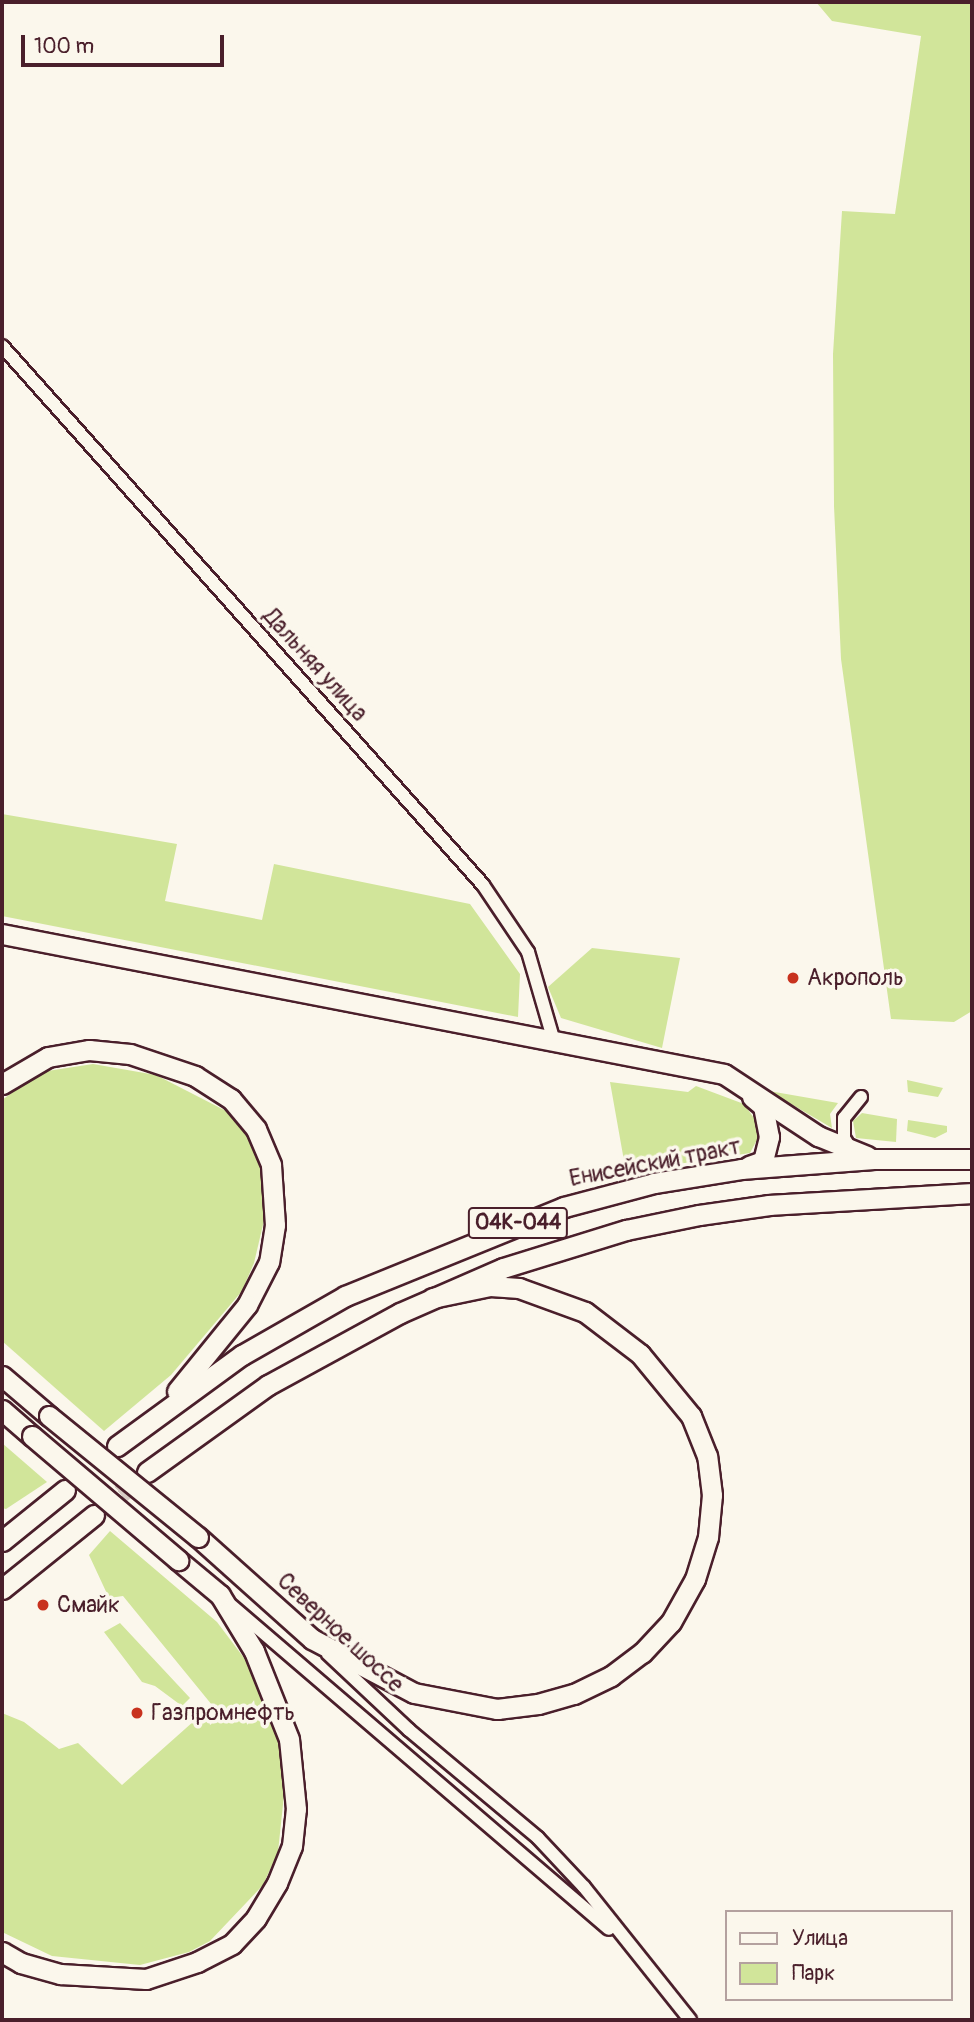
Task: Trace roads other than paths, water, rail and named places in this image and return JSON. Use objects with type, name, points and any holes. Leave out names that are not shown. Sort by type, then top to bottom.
[{"type":"main road","points":[[2,934],[553,1038],[724,1074],[797,1124],[874,1159]]},
{"type":"main road","points":[[2,1084],[48,1057],[89,1050],[130,1055],[195,1076],[231,1099],[256,1129],[271,1165],[275,1225],[269,1262],[247,1305],[160,1411]]},
{"type":"main road","points":[[724,1074],[763,1106],[767,1122],[763,1161],[741,1169]]},
{"type":"main road","name":"Енисейский тракт","points":[[117,1446],[160,1411],[242,1355],[345,1296],[496,1231],[604,1194],[741,1169],[874,1159],[972,1159]]},
{"type":"main road","name":"04К-044","points":[[147,1472],[268,1385],[432,1298],[516,1264],[626,1230],[699,1215],[781,1203],[972,1193]]},
{"type":"main road","points":[[312,1639],[414,1693],[497,1709],[538,1704],[574,1695],[611,1676],[642,1653],[670,1622],[695,1579],[709,1526],[712,1495],[707,1456],[691,1416],[640,1354],[585,1312],[519,1288],[490,1286],[432,1298]]},
{"type":"main road","points":[[2,1367],[32,1401]]},
{"type":"main road","name":"Северное шоссе","points":[[2,1376],[198,1537],[312,1639]]},
{"type":"main road","name":"Северное шоссе","points":[[2,1410],[220,1595]]},
{"type":"main road","points":[[2,1541],[65,1490]]},
{"type":"main road","points":[[2,1590],[94,1515]]},
{"type":"main road","points":[[2,1952],[21,1963],[60,1974],[146,1979],[197,1962],[232,1944],[256,1918],[292,1846],[295,1776],[289,1739],[270,1685],[220,1595]]},
{"type":"street","name":"Дальняя улица","points":[[2,346],[483,885],[528,952],[553,1038]]},
{"type":"street","points":[[852,1151],[844,1138],[844,1118],[862,1097]]},
{"type":"street","name":"Северное шоссе","points":[[220,1595],[628,1945]]},
{"type":"street","name":"Северное шоссе","points":[[312,1639],[409,1730],[538,1838],[584,1886],[690,2020]]},
{"type":"tunnel","points":[[98,1512],[145,1474]]},
{"type":"place","name":"Акрополь","points":[[793,978]]},
{"type":"place","name":"Смайк","points":[[43,1605]]},
{"type":"place","name":"Газпромнефть","points":[[137,1713]]}]
